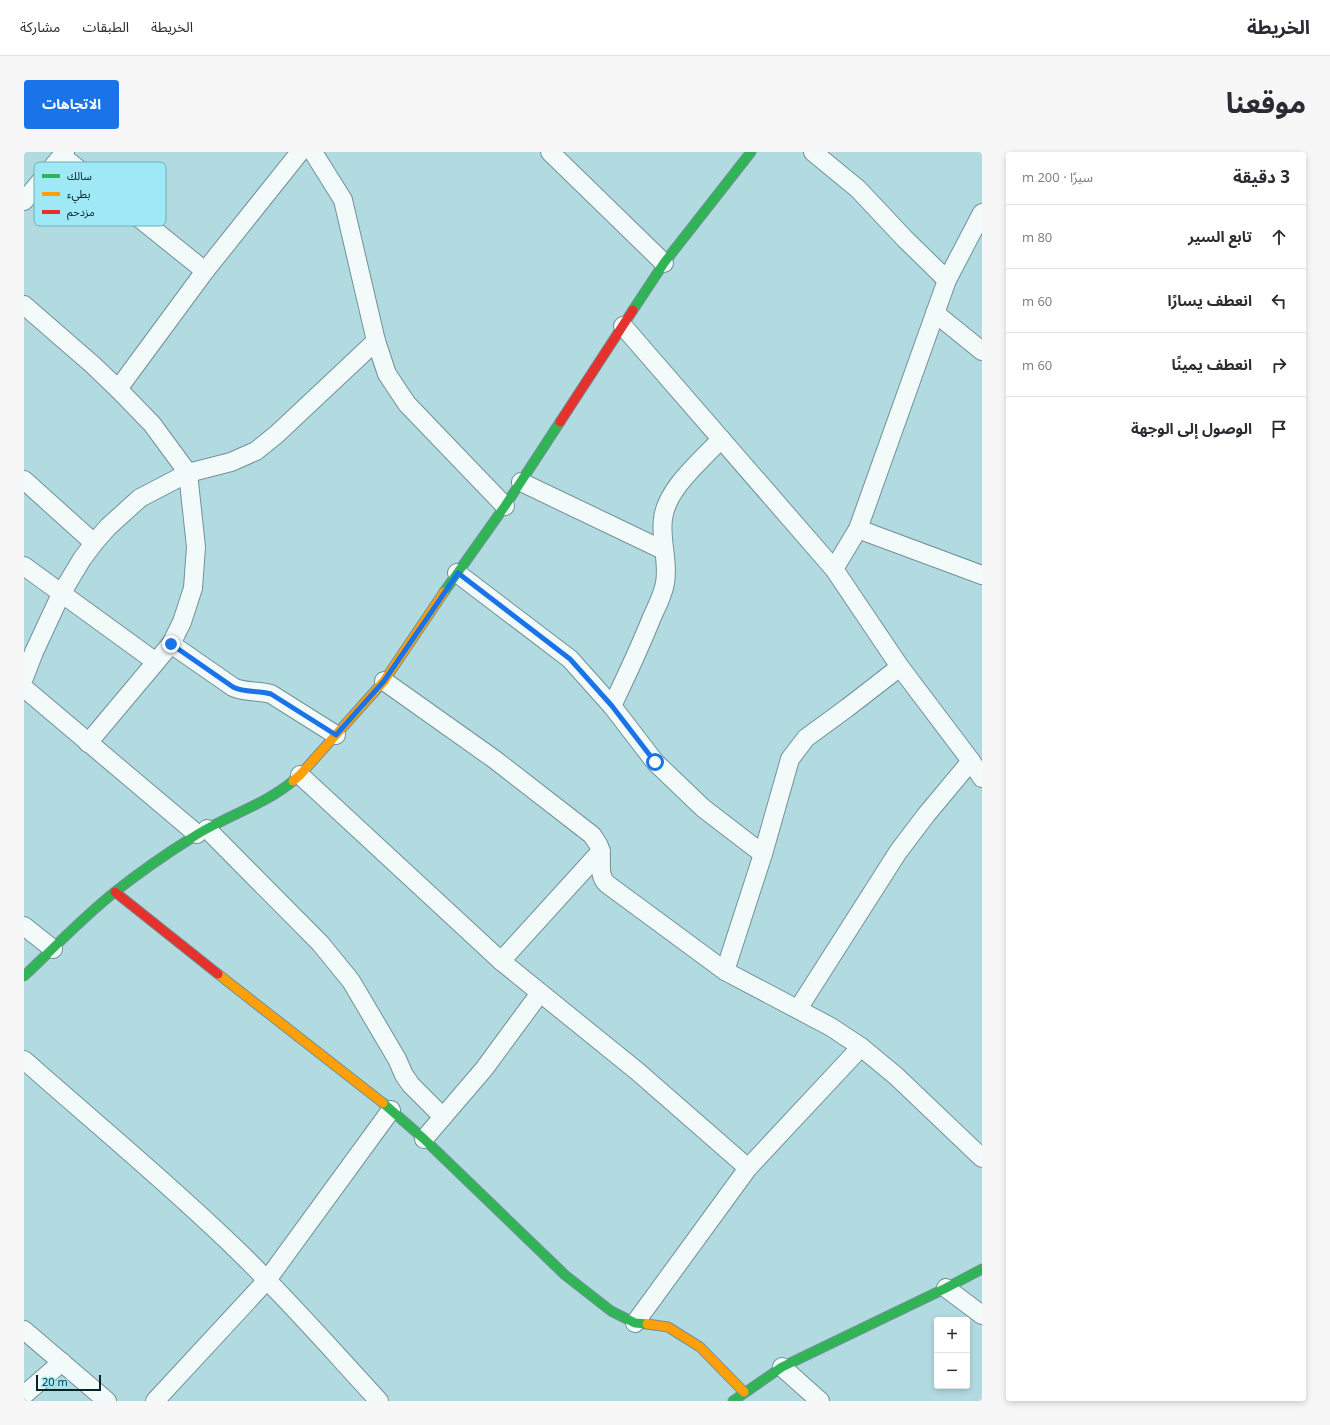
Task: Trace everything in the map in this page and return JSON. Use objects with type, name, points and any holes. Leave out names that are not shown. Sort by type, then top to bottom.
[{"type":"street","points":[[118,389],[205,270],[300,152]]},
{"type":"street","points":[[313,152],[343,200],[376,341],[387,374],[408,404],[505,506]]},
{"type":"street","points":[[550,152],[664,263]]},
{"type":"street","points":[[24,976],[115,892],[162,856],[202,831],[275,794],[300,775],[384,681],[505,506],[664,263],[751,152]]},
{"type":"street","points":[[813,152],[858,189],[905,239],[947,280]]},
{"type":"street","points":[[56,162],[63,154],[73,162]]},
{"type":"street","points":[[24,201],[34,189]]},
{"type":"street","points":[[834,569],[858,529],[947,280],[982,213]]},
{"type":"street","points":[[151,226],[205,270]]},
{"type":"street","points":[[24,305],[93,365],[118,389],[152,424],[188,473],[196,547],[193,588],[182,622],[171,644],[88,743]]},
{"type":"street","points":[[935,313],[982,351]]},
{"type":"street","points":[[623,326],[834,569],[900,667],[972,761],[982,778]]},
{"type":"street","points":[[24,678],[34,652],[61,594],[94,542],[108,527],[140,498],[188,473],[231,462],[256,451],[277,434],[376,341]]},
{"type":"street","points":[[612,706],[662,593],[665,583],[666,571],[663,550],[663,519],[667,503],[675,488],[721,439]]},
{"type":"street","points":[[24,480],[94,542]]},
{"type":"street","points":[[521,482],[663,550]]},
{"type":"street","points":[[858,529],[982,575]]},
{"type":"street","points":[[24,566],[156,662]]},
{"type":"street","points":[[458,573],[570,659],[612,706],[655,762],[703,808],[763,854]]},
{"type":"street","points":[[171,644],[233,687],[240,690],[265,692],[271,694],[336,735]]},
{"type":"street","points":[[725,971],[763,854],[790,759],[806,738],[900,667]]},
{"type":"street","points":[[384,681],[494,759],[592,835],[598,843],[601,851],[601,874],[603,880],[607,884],[725,971],[831,1027],[861,1047],[896,1076],[982,1158]]},
{"type":"street","points":[[24,688],[88,743],[202,831],[315,938],[351,981],[411,1085],[443,1117]]},
{"type":"street","points":[[798,1009],[898,852],[926,815],[972,761]]},
{"type":"street","points":[[300,775],[501,961],[637,1071],[748,1168]]},
{"type":"street","points":[[501,961],[601,851]]},
{"type":"street","points":[[115,892],[391,1110],[424,1139],[565,1275],[611,1311],[635,1323],[668,1327],[684,1336],[700,1347],[744,1392]]},
{"type":"street","points":[[24,926],[53,948]]},
{"type":"street","points":[[424,1139],[484,1069],[540,993]]},
{"type":"street","points":[[635,1323],[748,1168],[861,1047]]},
{"type":"street","points":[[24,1060],[187,1203],[267,1280],[379,1401]]},
{"type":"street","points":[[154,1401],[267,1280],[391,1110]]},
{"type":"street","points":[[733,1401],[782,1367],[946,1288],[982,1268]]},
{"type":"street","points":[[946,1288],[982,1315]]},
{"type":"street","points":[[24,1330],[107,1401]]},
{"type":"street","points":[[24,1395],[62,1362]]},
{"type":"street","points":[[782,1367],[820,1401]]},
{"type":"traffic: fast","points":[[633,310],[664,263],[751,152]]},
{"type":"traffic: fast","points":[[444,592],[505,506],[560,422]]},
{"type":"traffic: fast","points":[[24,976],[92,911],[144,870],[205,830],[257,804],[293,781]]},
{"type":"traffic: fast","points":[[383,1103],[424,1139],[565,1275],[611,1311],[635,1323],[647,1324]]},
{"type":"traffic: fast","points":[[733,1401],[782,1367],[946,1288],[982,1269]]},
{"type":"traffic: slow","points":[[293,781],[384,681],[444,592]]},
{"type":"traffic: slow","points":[[218,974],[383,1103]]},
{"type":"traffic: slow","points":[[647,1324],[668,1327],[700,1347],[744,1392]]},
{"type":"traffic: jam","points":[[560,422],[633,310]]},
{"type":"traffic: jam","points":[[115,892],[218,974]]},
{"type":"route","points":[[171,644],[233,687],[240,690],[265,692],[271,694],[336,735],[384,681],[458,573],[570,659],[612,706],[655,762]]}]
